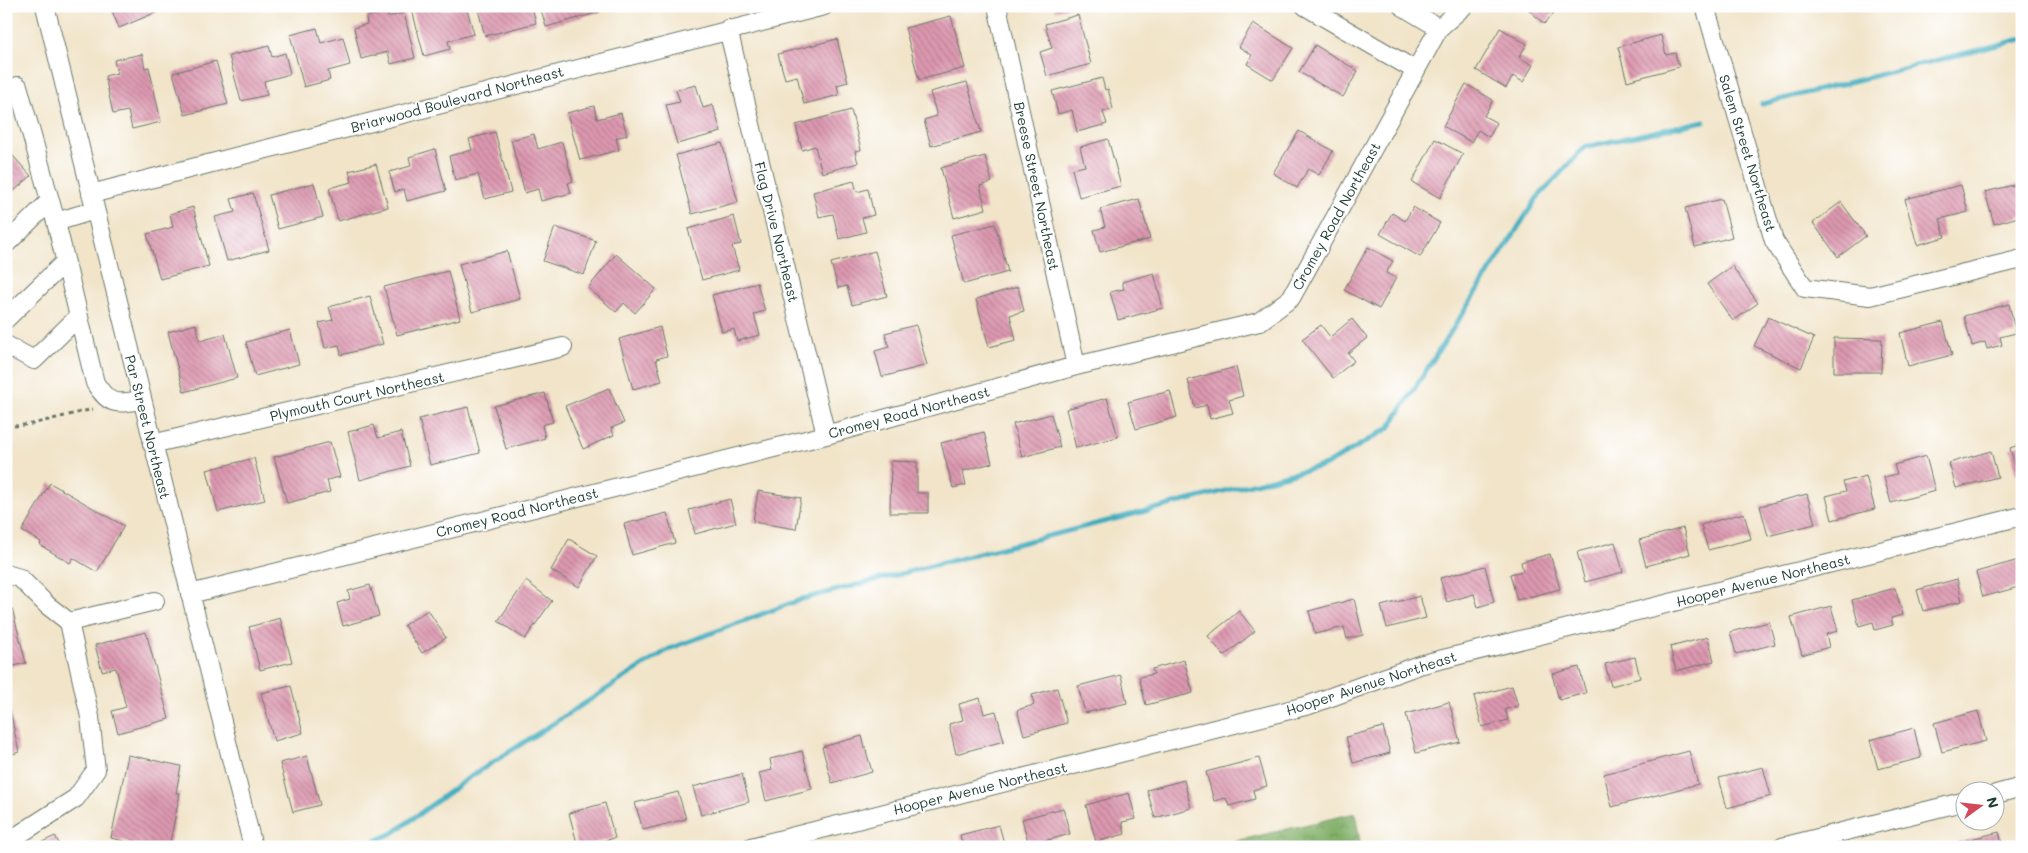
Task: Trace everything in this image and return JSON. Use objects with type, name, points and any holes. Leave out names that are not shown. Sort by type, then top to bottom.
[{"type":"street","name":"Par Street Northeast","points":[[45,6],[253,847]]},
{"type":"street","name":"Briarwood Boulevard Northeast","points":[[56,222],[93,202],[728,29],[824,6]]},
{"type":"street","name":"Breese Street Northeast","points":[[997,6],[1076,366]]},
{"type":"street","points":[[1305,6],[1416,70]]},
{"type":"street","points":[[1402,6],[1439,28]]},
{"type":"street","name":"Cromey Road Northeast","points":[[190,594],[826,435],[1076,366],[1259,322],[1291,298],[1439,28],[1464,6]]},
{"type":"street","name":"Salem Street Northeast","points":[[1705,6],[1774,241],[1804,288],[1870,296],[2022,259]]},
{"type":"street","name":"Flag Drive Northeast","points":[[728,29],[826,435]]},
{"type":"street","points":[[18,86],[56,222],[94,383],[106,400],[119,404],[141,400]]},
{"type":"street","points":[[6,244],[50,201]]},
{"type":"street","points":[[6,320],[65,262]]},
{"type":"street","points":[[6,345],[34,360],[78,317]]},
{"type":"street","name":"Plymouth Court Northeast","points":[[152,444],[563,347]]},
{"type":"street","name":"Hooper Avenue Northeast","points":[[751,847],[1310,705],[1419,665],[2022,516]]},
{"type":"street","points":[[6,574],[20,578],[47,605],[69,622],[90,717],[96,770],[76,798],[6,843]]},
{"type":"street","points":[[69,622],[155,601]]},
{"type":"street","points":[[2006,791],[2022,787]]},
{"type":"street","points":[[1782,847],[1956,804]]},
{"type":"path","points":[[6,427],[32,424],[119,404]]},
{"type":"green space","points":[[1355,813],[1361,847],[1211,847]]},
{"type":"building","points":[[110,6],[163,6],[164,9],[119,28]]},
{"type":"building","points":[[411,6],[440,6],[441,10],[466,6],[474,34],[448,41],[450,49],[424,56]]},
{"type":"building","points":[[477,6],[532,6],[536,23],[485,36]]},
{"type":"building","points":[[540,6],[598,6],[600,12],[546,27]]},
{"type":"building","points":[[607,6],[624,6],[624,7],[608,11]]},
{"type":"building","points":[[1054,6],[1069,6],[1069,7],[1055,11]]},
{"type":"building","points":[[1525,6],[1560,6],[1544,24]]},
{"type":"building","points":[[386,12],[388,17],[404,13],[415,58],[391,64],[388,52],[361,59],[354,28],[367,24],[366,17]]},
{"type":"building","points":[[1078,15],[1091,64],[1047,76],[1040,52],[1052,48],[1045,24]]},
{"type":"building","points":[[951,16],[965,68],[919,80],[905,28]]},
{"type":"building","points":[[1253,23],[1293,48],[1273,80],[1247,64],[1252,55],[1239,47]]},
{"type":"building","points":[[317,28],[321,43],[343,37],[350,65],[328,71],[330,80],[304,87],[290,35]]},
{"type":"building","points":[[1500,28],[1527,44],[1519,57],[1533,65],[1523,82],[1513,76],[1506,88],[1476,70]]},
{"type":"building","points":[[1661,35],[1666,55],[1675,53],[1679,67],[1627,81],[1618,47]]},
{"type":"building","points":[[837,39],[848,82],[837,85],[839,95],[804,104],[797,76],[785,79],[778,54]]},
{"type":"building","points":[[1315,45],[1358,71],[1343,97],[1299,72]]},
{"type":"building","points":[[269,46],[272,57],[285,53],[290,74],[264,81],[267,95],[241,101],[229,56]]},
{"type":"building","points":[[142,54],[145,68],[149,67],[161,122],[132,129],[128,111],[113,114],[105,76],[117,73],[114,60]]},
{"type":"building","points":[[216,61],[228,104],[185,115],[173,73]]},
{"type":"building","points":[[1102,78],[1105,90],[1108,89],[1113,109],[1103,112],[1107,124],[1077,132],[1072,110],[1058,114],[1052,91]]},
{"type":"building","points":[[967,82],[981,132],[931,146],[924,120],[937,116],[930,92]]},
{"type":"building","points":[[1466,84],[1493,100],[1484,116],[1497,123],[1489,137],[1478,130],[1471,142],[1443,126]]},
{"type":"building","points":[[696,85],[703,108],[713,105],[721,132],[677,144],[666,105],[680,102],[676,90]]},
{"type":"building","points":[[594,106],[597,119],[621,113],[627,135],[616,138],[619,150],[580,160],[567,113]]},
{"type":"building","points":[[851,110],[861,150],[855,151],[858,163],[822,173],[815,146],[802,150],[796,125]]},
{"type":"building","points":[[1299,131],[1333,151],[1319,175],[1308,169],[1297,188],[1273,173]]},
{"type":"building","points":[[495,132],[511,192],[485,199],[478,174],[455,180],[449,156],[472,150],[469,139]]},
{"type":"building","points":[[534,134],[538,149],[562,142],[573,181],[568,183],[571,193],[541,201],[538,189],[525,193],[511,140]]},
{"type":"building","points":[[1108,139],[1121,186],[1079,197],[1072,169],[1085,166],[1080,147]]},
{"type":"building","points":[[1435,139],[1463,154],[1440,198],[1412,182]]},
{"type":"building","points":[[722,143],[738,202],[692,214],[676,155]]},
{"type":"building","points":[[6,148],[31,176],[6,198]]},
{"type":"building","points":[[435,149],[446,191],[407,201],[404,189],[395,192],[389,172],[411,166],[409,157]]},
{"type":"building","points":[[985,156],[992,182],[980,186],[986,209],[954,218],[941,168]]},
{"type":"building","points":[[376,164],[388,207],[338,221],[329,188],[352,182],[349,171]]},
{"type":"building","points":[[854,181],[857,192],[868,189],[874,215],[862,218],[866,232],[839,239],[833,214],[819,217],[813,192]]},
{"type":"building","points":[[314,183],[323,217],[278,229],[269,195]]},
{"type":"building","points":[[2022,183],[2022,216],[1994,224],[1985,192]]},
{"type":"building","points":[[1961,185],[1968,212],[1940,219],[1945,237],[1917,245],[1905,199]]},
{"type":"building","points":[[253,193],[269,250],[227,261],[215,217],[235,212],[231,199]]},
{"type":"building","points":[[1139,199],[1150,239],[1100,252],[1094,230],[1105,227],[1100,209]]},
{"type":"building","points":[[1722,199],[1732,237],[1695,247],[1685,208]]},
{"type":"building","points":[[1841,202],[1866,236],[1838,257],[1813,223]]},
{"type":"building","points":[[193,207],[209,266],[160,279],[147,234],[173,227],[170,214]]},
{"type":"building","points":[[1413,207],[1440,223],[1420,257],[1380,234],[1392,213],[1405,221]]},
{"type":"building","points":[[734,216],[741,244],[732,246],[739,270],[702,280],[688,229]]},
{"type":"building","points":[[995,224],[1008,272],[964,284],[951,235]]},
{"type":"building","points":[[555,227],[596,241],[584,275],[543,261]]},
{"type":"building","points":[[1368,247],[1393,261],[1386,273],[1396,278],[1379,309],[1344,290]]},
{"type":"building","points":[[507,251],[520,299],[472,312],[459,264]]},
{"type":"building","points":[[875,251],[887,296],[852,305],[847,286],[838,288],[831,263]]},
{"type":"building","points":[[616,254],[656,289],[635,313],[624,303],[616,312],[588,288]]},
{"type":"building","points":[[1732,266],[1758,303],[1733,321],[1707,284]]},
{"type":"building","points":[[448,271],[460,319],[397,335],[384,287]]},
{"type":"building","points":[[1154,273],[1163,308],[1118,320],[1110,292],[1124,289],[1122,282]]},
{"type":"building","points":[[757,283],[765,311],[754,314],[760,335],[737,341],[734,329],[722,332],[712,295]]},
{"type":"building","points":[[1018,287],[1024,311],[1010,315],[1016,340],[989,347],[976,299]]},
{"type":"building","points":[[370,296],[383,344],[341,355],[339,345],[325,348],[319,323],[333,320],[329,307]]},
{"type":"building","points":[[2009,304],[2016,333],[2000,337],[2002,345],[1987,349],[1985,342],[1972,346],[1964,316]]},
{"type":"building","points":[[1768,317],[1814,338],[1801,368],[1754,346]]},
{"type":"building","points":[[1352,319],[1367,338],[1348,353],[1354,361],[1333,378],[1302,339],[1321,325],[1330,337]]},
{"type":"building","points":[[1943,322],[1952,355],[1908,366],[1900,333]]},
{"type":"building","points":[[196,324],[200,341],[225,334],[237,378],[184,392],[168,332]]},
{"type":"building","points":[[916,325],[927,365],[882,377],[875,351],[889,347],[885,333]]},
{"type":"building","points":[[660,327],[667,356],[656,359],[662,381],[633,389],[619,339]]},
{"type":"building","points":[[290,330],[299,364],[255,376],[246,342]]},
{"type":"building","points":[[1834,338],[1882,339],[1881,372],[1834,372]]},
{"type":"building","points":[[1236,367],[1243,396],[1229,400],[1233,413],[1210,419],[1207,405],[1195,408],[1188,380]]},
{"type":"building","points":[[609,388],[624,423],[611,428],[614,435],[583,449],[565,406]]},
{"type":"building","points":[[1170,391],[1177,417],[1136,429],[1128,402]]},
{"type":"building","points":[[545,393],[553,422],[542,425],[545,438],[506,449],[494,406]]},
{"type":"building","points":[[1107,398],[1118,437],[1076,448],[1066,409]]},
{"type":"building","points":[[468,407],[480,453],[430,465],[419,419]]},
{"type":"building","points":[[1051,414],[1060,447],[1022,457],[1013,424]]},
{"type":"building","points":[[374,425],[378,438],[401,432],[410,466],[360,480],[348,432]]},
{"type":"building","points":[[984,432],[992,463],[963,471],[966,485],[953,488],[941,443]]},
{"type":"building","points":[[330,442],[340,477],[327,480],[330,492],[287,503],[274,457]]},
{"type":"building","points":[[2022,444],[2022,472],[2017,474],[2010,448]]},
{"type":"building","points":[[1991,451],[1998,477],[1956,488],[1949,463]]},
{"type":"building","points":[[1926,456],[1935,491],[1891,503],[1884,477],[1897,474],[1894,465]]},
{"type":"building","points":[[254,458],[265,500],[218,512],[207,470]]},
{"type":"building","points":[[891,461],[917,462],[917,493],[928,493],[928,513],[890,513]]},
{"type":"building","points":[[1866,476],[1875,509],[1832,520],[1826,496],[1846,491],[1843,482]]},
{"type":"building","points":[[50,483],[124,526],[97,572],[73,558],[70,563],[40,545],[41,542],[22,531]]},
{"type":"building","points":[[758,491],[801,498],[796,529],[753,522]]},
{"type":"building","points":[[1807,494],[1815,524],[1768,536],[1760,506]]},
{"type":"building","points":[[730,499],[736,523],[695,534],[689,510]]},
{"type":"building","points":[[667,513],[675,543],[632,555],[624,524]]},
{"type":"building","points":[[1744,513],[1751,539],[1708,550],[1701,525]]},
{"type":"building","points":[[1683,528],[1690,554],[1646,566],[1639,540]]},
{"type":"building","points":[[569,539],[597,556],[579,587],[551,570]]},
{"type":"building","points":[[1615,542],[1623,572],[1585,582],[1577,552]]},
{"type":"building","points":[[1550,554],[1560,589],[1517,600],[1510,574],[1523,571],[1521,562]]},
{"type":"building","points":[[2019,560],[2022,586],[1983,597],[1976,572]]},
{"type":"building","points":[[1485,566],[1494,602],[1478,607],[1474,594],[1447,602],[1440,578]]},
{"type":"building","points":[[1957,579],[1962,601],[1923,611],[1917,590]]},
{"type":"building","points":[[526,581],[552,601],[525,639],[498,621]]},
{"type":"building","points":[[370,585],[379,616],[343,626],[337,603],[350,599],[348,591]]},
{"type":"building","points":[[1895,588],[1903,615],[1891,618],[1893,625],[1875,630],[1873,622],[1859,626],[1852,600]]},
{"type":"building","points":[[1420,596],[1426,618],[1387,628],[1381,606]]},
{"type":"building","points":[[1354,599],[1363,635],[1347,639],[1344,627],[1315,634],[1309,611]]},
{"type":"building","points":[[1831,606],[1838,631],[1826,634],[1829,647],[1802,655],[1791,617]]},
{"type":"building","points":[[12,608],[26,663],[6,668],[6,609]]},
{"type":"building","points":[[428,610],[446,638],[422,653],[404,625]]},
{"type":"building","points":[[1239,611],[1255,631],[1224,656],[1208,636]]},
{"type":"building","points":[[280,618],[292,662],[260,670],[249,627]]},
{"type":"building","points":[[1769,622],[1775,644],[1736,654],[1730,632]]},
{"type":"building","points":[[146,632],[169,719],[118,733],[112,711],[126,707],[116,668],[102,671],[95,645]]},
{"type":"building","points":[[1708,637],[1714,661],[1676,671],[1670,647]]},
{"type":"building","points":[[1635,657],[1640,678],[1611,686],[1605,664]]},
{"type":"building","points":[[1184,660],[1193,693],[1146,705],[1139,677],[1154,674],[1152,669]]},
{"type":"building","points":[[1579,667],[1586,693],[1559,700],[1552,674]]},
{"type":"building","points":[[1121,675],[1127,703],[1085,713],[1078,686]]},
{"type":"building","points":[[291,686],[303,733],[274,741],[261,693]]},
{"type":"building","points":[[1512,686],[1518,706],[1505,709],[1508,720],[1482,727],[1474,696]]},
{"type":"building","points":[[1057,688],[1067,723],[1024,735],[1017,710],[1034,705],[1032,695]]},
{"type":"building","points":[[6,697],[19,752],[6,756]]},
{"type":"building","points":[[980,698],[984,714],[996,711],[1004,741],[956,754],[949,724],[963,720],[959,704]]},
{"type":"building","points":[[1449,702],[1460,742],[1416,753],[1406,714]]},
{"type":"building","points":[[1978,711],[1986,741],[1942,752],[1934,723]]},
{"type":"building","points":[[1383,727],[1390,753],[1353,763],[1346,737]]},
{"type":"building","points":[[1914,728],[1921,758],[1878,769],[1870,740]]},
{"type":"building","points":[[862,736],[872,772],[832,783],[822,747]]},
{"type":"building","points":[[802,751],[812,789],[766,801],[759,773],[772,770],[770,759]]},
{"type":"building","points":[[1689,751],[1698,784],[1612,807],[1604,774]]},
{"type":"building","points":[[128,755],[181,766],[176,793],[180,793],[169,847],[128,847],[128,842],[111,838]]},
{"type":"building","points":[[307,756],[320,805],[293,812],[280,763]]},
{"type":"building","points":[[1259,758],[1267,786],[1253,790],[1255,799],[1229,806],[1226,798],[1214,801],[1206,772]]},
{"type":"building","points":[[1763,767],[1771,796],[1727,808],[1719,778]]},
{"type":"building","points":[[742,774],[749,802],[701,815],[693,787]]},
{"type":"building","points":[[1184,780],[1191,808],[1155,818],[1147,790]]},
{"type":"building","points":[[678,792],[686,819],[643,830],[635,803]]},
{"type":"building","points":[[1129,793],[1136,819],[1122,822],[1125,834],[1096,842],[1086,805]]},
{"type":"building","points":[[605,803],[615,838],[578,847],[569,813]]},
{"type":"building","points":[[1063,808],[1070,834],[1029,845],[1022,819]]},
{"type":"building","points":[[999,825],[1005,847],[963,847],[960,835]]},
{"type":"building","points":[[1999,832],[2003,847],[1943,847],[1943,846]]},
{"type":"building","points":[[55,836],[61,847],[32,847]]},
{"type":"waterway","points":[[1762,104],[2022,39]]},
{"type":"waterway","points":[[361,847],[393,833],[467,779],[669,649],[802,599],[1326,465],[1389,428],[1537,198],[1585,147],[1704,121]]}]
